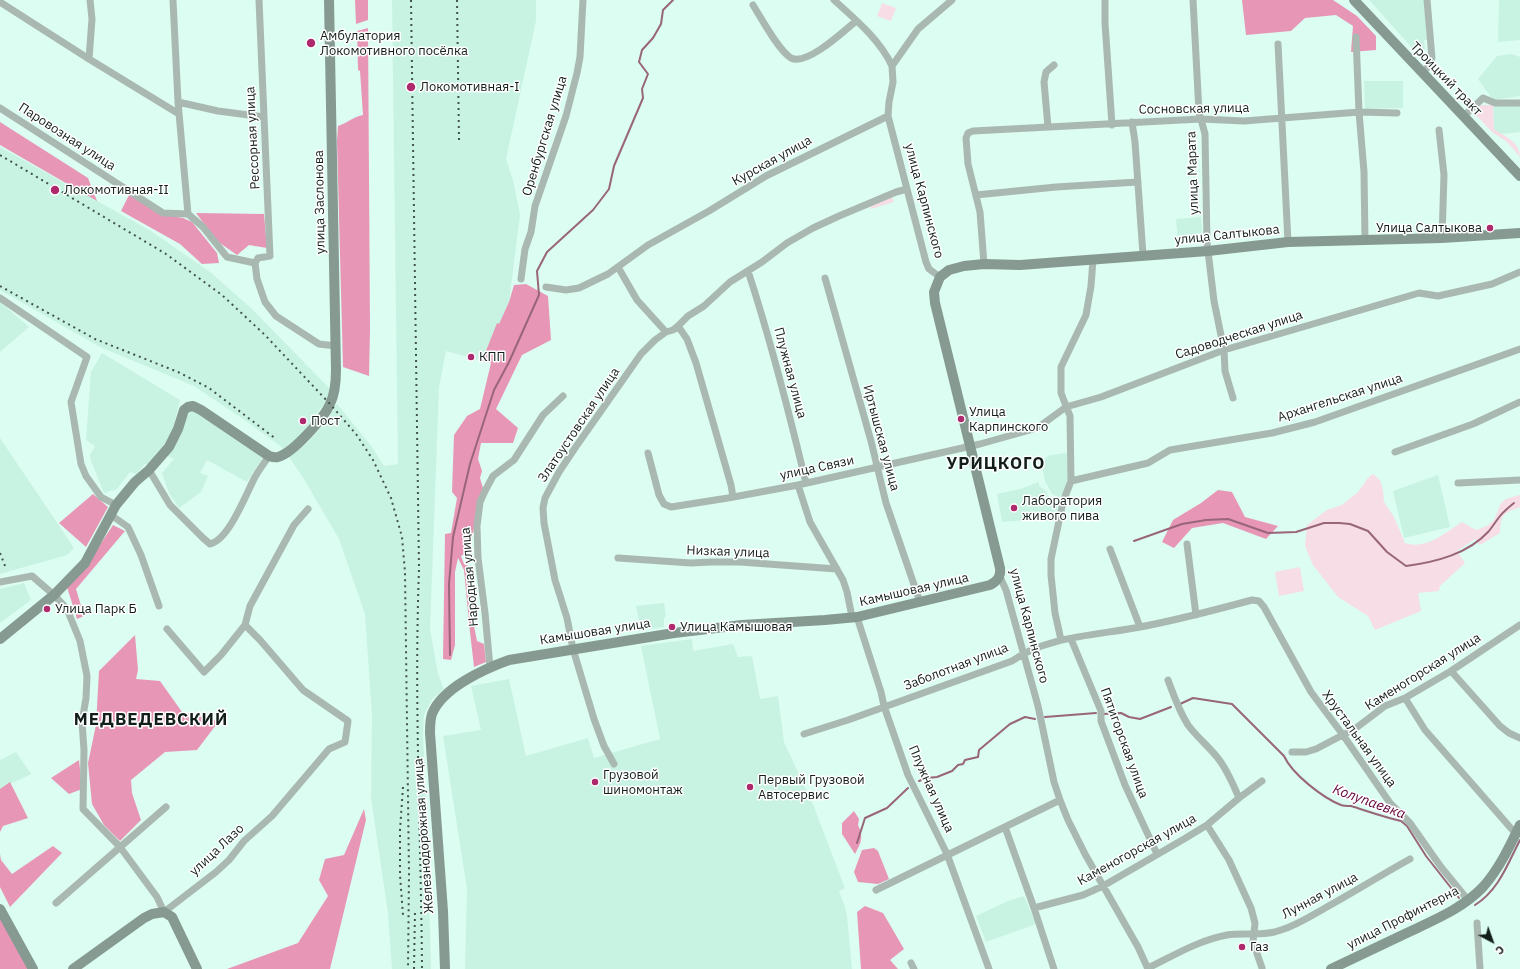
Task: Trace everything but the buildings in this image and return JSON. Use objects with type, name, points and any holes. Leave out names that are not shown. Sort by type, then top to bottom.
[{"type":"main road","name":"улица Заслонова","points":[[269,456],[276,458],[280,457],[288,452],[305,436],[330,404],[336,375],[329,0]]},
{"type":"main road","name":"Троицкий тракт","points":[[1354,0],[1520,176]]},
{"type":"main road","name":"улица Салтыкова","points":[[940,277],[945,272],[958,267],[984,264],[1020,265],[1093,260],[1208,251],[1288,242],[1442,238],[1520,233]]},
{"type":"main road","name":"улица Карпинского","points":[[940,277],[934,292],[935,302],[1000,568],[1000,576]]},
{"type":"main road","points":[[0,639],[54,594],[85,562],[116,505],[135,482],[149,470],[169,447],[178,429],[184,410],[188,407],[193,406],[201,410],[269,456]]},
{"type":"main road","name":"Камышовая улица","points":[[438,702],[457,686],[490,667],[509,660],[709,629],[854,617],[990,585],[996,582],[1000,576]]},
{"type":"main road","name":"Железнодорожная улица","points":[[438,702],[432,715],[430,733],[446,969]]},
{"type":"main road","name":"улица Профинтерна","points":[[1331,969],[1448,913],[1468,900],[1483,887],[1494,872],[1518,829]]},
{"type":"main road","points":[[0,909],[33,969]]},
{"type":"main road","points":[[164,912],[172,917],[197,969]]},
{"type":"main road","name":"улица Лазо","points":[[73,969],[144,918],[152,914],[164,912]]},
{"type":"street","points":[[89,59],[92,19],[90,0]]},
{"type":"street","points":[[173,0],[178,102],[188,214],[203,227],[226,257],[255,263],[257,278],[265,302],[276,316],[319,344],[336,346]]},
{"type":"street","name":"Рессорная улица","points":[[255,263],[258,258],[270,256],[259,0]]},
{"type":"street","name":"Оренбургская улица","points":[[521,279],[525,249],[531,232],[535,206],[566,116],[577,73],[580,57],[583,0]]},
{"type":"street","points":[[834,0],[882,49],[892,66],[893,82],[888,116]]},
{"type":"street","points":[[892,66],[918,29],[952,0]]},
{"type":"street","points":[[1105,0],[1105,23],[1112,125]]},
{"type":"street","name":"улица Марата","points":[[1193,0],[1199,112],[1204,134],[1207,243],[1214,301],[1224,350],[1225,371],[1233,398]]},
{"type":"street","points":[[1422,73],[1432,58],[1427,0]]},
{"type":"street","points":[[0,2],[179,114]]},
{"type":"street","points":[[753,5],[781,48],[794,59],[808,58],[856,21]]},
{"type":"street","points":[[1356,37],[1358,112],[1364,172],[1365,240]]},
{"type":"street","points":[[1278,44],[1288,242]]},
{"type":"street","points":[[1048,127],[1044,82],[1046,72],[1054,65]]},
{"type":"street","points":[[1464,116],[1483,98],[1495,102],[1520,103]]},
{"type":"street","points":[[178,102],[218,111],[264,117]]},
{"type":"street","name":"Паровозная улица","points":[[0,108],[163,213],[188,214]]},
{"type":"street","name":"Сосновская улица","points":[[976,195],[968,164],[966,138],[968,133],[973,131],[1112,125],[1132,122],[1201,119],[1244,121],[1358,112],[1397,113]]},
{"type":"street","name":"улица Карпинского","points":[[888,116],[926,262],[930,269],[940,277]]},
{"type":"street","name":"Курская улица","points":[[546,287],[566,290],[579,288],[618,267],[648,244],[709,211],[766,176],[888,116]]},
{"type":"street","points":[[1132,122],[1144,247],[1143,255]]},
{"type":"street","points":[[1439,130],[1444,175],[1442,238]]},
{"type":"street","points":[[984,264],[980,212],[976,195],[1056,187],[1138,182]]},
{"type":"street","name":"Златоустовская улица","points":[[614,764],[604,746],[594,719],[573,649],[567,618],[555,580],[544,522],[543,508],[545,498],[559,472],[641,354],[655,340],[666,332],[673,330],[688,316],[704,306],[730,282],[748,272],[787,243],[813,228],[861,206],[896,192],[907,190]]},
{"type":"street","points":[[1061,640],[1055,613],[1051,559],[1063,502],[1071,481],[1070,416],[1061,392],[1061,367],[1086,315],[1091,286],[1093,260]]},
{"type":"street","points":[[618,267],[637,300],[666,332]]},
{"type":"street","name":"Плужная улица","points":[[748,272],[758,300],[806,483]]},
{"type":"street","name":"Садоводческая улица","points":[[971,446],[1030,430],[1040,426],[1066,407],[1101,397],[1224,350],[1419,293],[1438,296],[1492,284],[1520,272]]},
{"type":"street","name":"Иртышская улица","points":[[825,278],[886,503],[920,602]]},
{"type":"street","points":[[0,298],[86,357],[71,402],[82,464],[86,476],[100,497],[116,505]]},
{"type":"street","points":[[678,326],[687,339],[696,363],[733,497]]},
{"type":"street","name":"Архангельская улица","points":[[1071,481],[1148,463],[1170,450],[1272,433],[1315,422],[1520,349]]},
{"type":"street","name":"Народная улица","points":[[490,667],[478,558],[477,526],[479,508],[490,481],[497,473],[514,460],[543,415],[563,396]]},
{"type":"street","points":[[1394,452],[1474,424],[1520,402]]},
{"type":"street","name":"улица Связи","points":[[648,452],[659,495],[666,506],[677,507],[798,485],[971,446]]},
{"type":"street","points":[[149,470],[170,505],[210,544],[218,541],[231,525],[256,475],[269,456]]},
{"type":"street","points":[[1458,483],[1520,480]]},
{"type":"street","points":[[730,485],[746,494]]},
{"type":"street","name":"Плужная улица","points":[[798,485],[812,528],[837,569],[847,592],[854,617],[881,692],[884,706],[908,776],[947,854],[989,969]]},
{"type":"street","points":[[167,629],[204,672],[221,655],[244,625],[250,606],[294,525],[308,509]]},
{"type":"street","points":[[111,515],[128,527],[141,555],[159,606]]},
{"type":"street","points":[[1187,544],[1196,615]]},
{"type":"street","points":[[1110,549],[1140,627]]},
{"type":"street","name":"Низкая улица","points":[[618,558],[692,563],[740,562],[837,569]]},
{"type":"street","points":[[0,582],[32,576],[54,594],[67,609],[80,641],[87,676],[86,698],[82,722],[84,750],[83,809],[120,847],[158,898],[164,912]]},
{"type":"street","name":"улица Карпинского","points":[[1000,576],[1006,590],[1038,706],[1054,782],[1060,800],[1085,854],[1138,947],[1148,969]]},
{"type":"street","name":"Заболотная улица","points":[[804,734],[848,720],[1012,661],[1023,653],[1061,640],[1140,627],[1196,615],[1252,600],[1259,602]]},
{"type":"street","name":"Хрустальная улица","points":[[1259,602],[1264,607],[1306,686],[1343,735],[1390,803],[1410,824],[1437,862],[1468,900]]},
{"type":"street","name":"улица Лазо","points":[[164,912],[216,872],[229,860],[244,842],[272,816],[329,749],[345,742],[348,721],[303,690],[260,640],[244,625]]},
{"type":"street","name":"Каменогорская улица","points":[[1292,752],[1306,752],[1316,749],[1343,735],[1365,722],[1373,714],[1385,706],[1405,698],[1451,671],[1520,625]]},
{"type":"street","name":"Пятигорская улица","points":[[1071,638],[1101,711],[1101,721],[1126,785],[1157,854]]},
{"type":"street","points":[[1451,671],[1500,726],[1509,733],[1520,738]]},
{"type":"street","points":[[1168,680],[1178,707],[1188,724],[1197,736],[1217,756],[1239,798]]},
{"type":"street","points":[[1405,698],[1425,730],[1518,829]]},
{"type":"street","name":"Каменогорская улица","points":[[1034,908],[1083,895],[1103,886],[1207,824],[1262,781]]},
{"type":"street","points":[[876,890],[1060,800]]},
{"type":"street","points":[[56,903],[166,807]]},
{"type":"street","points":[[1207,824],[1229,860],[1251,908],[1255,922],[1253,942],[1262,968]]},
{"type":"street","points":[[1005,827],[1054,969]]},
{"type":"street","name":"Лунная улица","points":[[1148,969],[1213,938],[1228,935],[1268,934],[1305,920],[1354,893],[1410,859]]},
{"type":"street","points":[[1477,923],[1480,969]]},
{"type":"shaded area","points":[[355,0],[368,0],[368,20],[356,24]]},
{"type":"shaded area","points":[[392,0],[536,0],[536,21],[506,159],[513,180],[520,215],[509,302],[499,325],[497,324],[482,361],[446,351],[439,387],[430,629],[438,674],[444,689],[432,699],[424,715],[423,735],[431,969],[392,969],[388,913],[371,798],[372,715],[365,614],[339,539],[304,479],[289,457],[308,442],[324,424],[337,404],[372,447],[384,466],[398,464]]},
{"type":"shaded area","points":[[1242,0],[1333,0],[1357,16],[1376,36],[1376,50],[1351,52],[1353,26],[1336,15],[1305,18],[1291,31],[1246,35]]},
{"type":"shaded area","points":[[1369,0],[1424,0],[1427,40],[1424,40],[1425,49],[1416,52]]},
{"type":"shaded area","points":[[1499,0],[1520,0],[1520,40],[1498,42]]},
{"type":"shaded area","points":[[882,3],[896,8],[891,21],[877,16]]},
{"type":"shaded area","points":[[368,28],[369,376],[343,367],[337,141],[338,126],[363,115],[360,71],[358,70],[357,31]]},
{"type":"shaded area","points":[[1512,54],[1520,57],[1520,96],[1493,100],[1478,79],[1497,56]]},
{"type":"shaded area","points":[[1364,81],[1403,81],[1403,108],[1365,109]]},
{"type":"shaded area","points":[[1481,105],[1493,105],[1494,129],[1512,140],[1518,147],[1520,157],[1507,142],[1492,132],[1475,114]]},
{"type":"shaded area","points":[[1493,105],[1520,106],[1520,132],[1500,134],[1494,129]]},
{"type":"shaded area","points":[[0,122],[88,178],[97,201],[0,145]]},
{"type":"shaded area","points":[[0,147],[151,231],[210,272],[252,309],[333,392],[300,436],[284,449],[249,423],[194,386],[100,347],[0,290]]},
{"type":"shaded area","points":[[129,195],[160,214],[183,218],[192,222],[217,253],[219,263],[202,264],[180,244],[121,211]]},
{"type":"shaded area","points":[[892,197],[894,202],[871,209],[870,204]]},
{"type":"shaded area","points":[[196,213],[264,214],[267,248],[249,245],[237,255],[217,241]]},
{"type":"shaded area","points":[[1201,217],[1203,238],[1178,241],[1176,219]]},
{"type":"shaded area","points":[[526,284],[548,296],[551,340],[522,355],[496,409],[518,428],[513,443],[481,443],[478,459],[482,471],[480,478],[483,488],[469,551],[461,556],[464,564],[470,567],[474,626],[477,641],[484,644],[486,662],[474,667],[464,570],[458,558],[455,572],[455,645],[451,660],[443,659],[445,534],[451,533],[457,498],[452,492],[454,435],[467,416],[480,409],[491,363],[482,361],[497,323],[499,324],[509,302],[514,285]]},
{"type":"shaded area","points":[[0,302],[29,327],[0,352]]},
{"type":"shaded area","points":[[102,353],[180,400],[173,429],[163,448],[150,464],[145,464],[136,474],[130,472],[117,489],[104,493],[91,461],[90,455],[95,446],[86,440],[91,372]]},
{"type":"shaded area","points":[[192,408],[265,454],[247,482],[207,460],[200,473],[208,476],[201,492],[179,508],[169,493],[162,473],[174,459],[166,455]]},
{"type":"shaded area","points":[[0,438],[74,548],[67,555],[0,574]]},
{"type":"shaded area","points":[[1067,453],[1069,481],[1064,495],[1058,497],[1052,494],[1045,481],[1041,461],[1050,455]]},
{"type":"shaded area","points":[[1373,474],[1380,480],[1384,502],[1394,517],[1405,543],[1413,545],[1435,539],[1462,522],[1476,530],[1487,526],[1494,520],[1501,503],[1506,499],[1520,495],[1520,507],[1504,515],[1501,521],[1500,533],[1480,545],[1475,539],[1457,551],[1465,563],[1440,586],[1439,591],[1418,593],[1421,611],[1375,630],[1368,616],[1338,597],[1313,565],[1305,546],[1307,525],[1327,510],[1342,505],[1358,492],[1368,478]]},
{"type":"shaded area","points":[[1438,475],[1450,527],[1404,538],[1393,491]]},
{"type":"shaded area","points":[[1039,482],[1039,486],[1046,491],[1048,496],[1058,502],[1056,516],[1050,521],[1028,520],[1002,522],[997,494],[1020,489]]},
{"type":"shaded area","points":[[1218,490],[1232,492],[1245,517],[1278,526],[1266,539],[1223,523],[1192,528],[1174,548],[1162,542],[1173,520],[1201,503]]},
{"type":"shaded area","points":[[93,494],[108,507],[86,547],[59,523]]},
{"type":"shaded area","points":[[113,525],[125,531],[76,589],[84,616],[77,619],[67,587],[90,560]]},
{"type":"shaded area","points":[[1300,567],[1304,591],[1279,596],[1275,572]]},
{"type":"shaded area","points":[[24,583],[31,600],[0,623],[0,589]]},
{"type":"shaded area","points":[[664,603],[666,616],[664,618],[664,627],[641,630],[636,606]]},
{"type":"shaded area","points":[[135,635],[138,670],[136,679],[160,681],[182,712],[219,721],[197,750],[165,752],[131,780],[132,793],[141,820],[120,841],[104,825],[92,804],[88,763],[96,725],[99,671]]},
{"type":"shaded area","points":[[692,639],[693,651],[733,644],[738,657],[752,656],[760,699],[778,696],[784,742],[814,807],[845,888],[839,891],[847,916],[852,969],[465,969],[467,889],[443,736],[481,730],[471,686],[509,679],[526,756],[588,738],[594,758],[660,739],[641,646]]},
{"type":"shaded area","points":[[16,752],[31,774],[10,784],[0,791],[0,760]]},
{"type":"shaded area","points":[[79,760],[82,789],[69,794],[51,778]]},
{"type":"shaded area","points":[[10,782],[28,818],[3,826],[0,832],[0,789]]},
{"type":"shaded area","points":[[364,809],[366,820],[330,969],[227,969],[298,943],[328,896],[319,880],[325,859],[344,855]]},
{"type":"shaded area","points":[[854,811],[859,819],[858,825],[861,833],[860,843],[855,854],[842,834],[842,823]]},
{"type":"shaded area","points":[[53,846],[62,853],[10,907],[0,887],[0,854],[1,860],[12,874]]},
{"type":"shaded area","points":[[874,848],[878,851],[889,879],[878,884],[858,882],[854,872],[862,850]]},
{"type":"shaded area","points":[[1024,896],[1036,924],[986,942],[976,916],[1008,901]]},
{"type":"shaded area","points":[[865,906],[883,913],[904,949],[890,960],[898,969],[861,969],[857,912]]},
{"type":"shaded area","points":[[0,912],[31,969],[0,969]]},
{"type":"waterway","points":[[450,655],[449,584],[453,537],[470,464],[494,390],[509,362],[539,295],[537,271],[547,252],[593,210],[609,189],[614,166],[643,98],[642,89],[648,74],[639,62],[642,50],[653,38],[661,24],[663,10],[673,0]]},
{"type":"waterway","points":[[1134,541],[1182,524],[1206,520],[1228,519],[1268,533],[1296,532],[1324,523],[1350,524],[1368,531],[1387,552],[1406,566],[1451,556],[1471,546],[1481,539],[1502,514],[1514,503]]},
{"type":"waterway","name":"Колупаевка","points":[[1180,704],[1193,698],[1232,704],[1284,756],[1301,778],[1317,791],[1341,805],[1351,806],[1401,821],[1407,826],[1426,856],[1459,898]]},
{"type":"waterway","name":"Колупаевка","points":[[1103,714],[1121,713],[1129,717],[1140,719],[1171,707]]},
{"type":"waterway","name":"Колупаевка","points":[[1045,717],[1096,713]]},
{"type":"waterway","name":"Колупаевка","points":[[919,781],[937,777],[952,771],[958,765],[963,764],[965,760],[978,757],[979,750],[1010,724],[1025,717],[1035,719]]},
{"type":"waterway","name":"Колупаевка","points":[[857,843],[865,818],[887,808],[908,788]]},
{"type":"waterway","name":"Колупаевка","points":[[1475,905],[1497,884],[1520,840]]},
{"type":"railway","points":[[411,0],[419,569],[417,719],[422,969]]},
{"type":"railway","points":[[457,0],[459,140]]},
{"type":"railway","points":[[0,155],[166,254],[222,295],[265,335],[330,404],[356,434],[373,460],[391,498],[402,537],[405,572],[409,873],[408,969]]},
{"type":"railway","points":[[0,286],[95,339],[178,372],[209,388],[276,439]]},
{"type":"railway","points":[[0,553],[5,566]]},
{"type":"railway","points":[[403,787],[400,830],[400,875],[403,915]]},
{"type":"railway","points":[[414,969],[415,910]]},
{"type":"place","name":"Амбулатория Локомотивного посёлка","points":[[311,43]]},
{"type":"place","name":"Локомотивная-I","points":[[411,87]]},
{"type":"place","name":"Локомотивная-II","points":[[55,190]]},
{"type":"place","name":"Улица Салтыкова","points":[[1490,228]]},
{"type":"place","name":"КПП","points":[[471,357]]},
{"type":"place","name":"Улица Карпинского","points":[[961,419]]},
{"type":"place","name":"Пост","points":[[303,421]]},
{"type":"place","name":"Лаборатория живого пива","points":[[1014,508]]},
{"type":"place","name":"Улица Парк Б","points":[[47,609]]},
{"type":"place","name":"Улица Камышовая","points":[[672,627]]},
{"type":"place","name":"Грузовой шиномонтаж","points":[[595,782]]},
{"type":"place","name":"Первый Грузовой Автосервис","points":[[750,787]]},
{"type":"place","name":"Газ","points":[[1242,947]]},
{"type":"district","name":"УРИЦКОГО","points":[[996,464]]},
{"type":"district","name":"МЕДВЕДЕВСКИЙ","points":[[151,720]]}]
